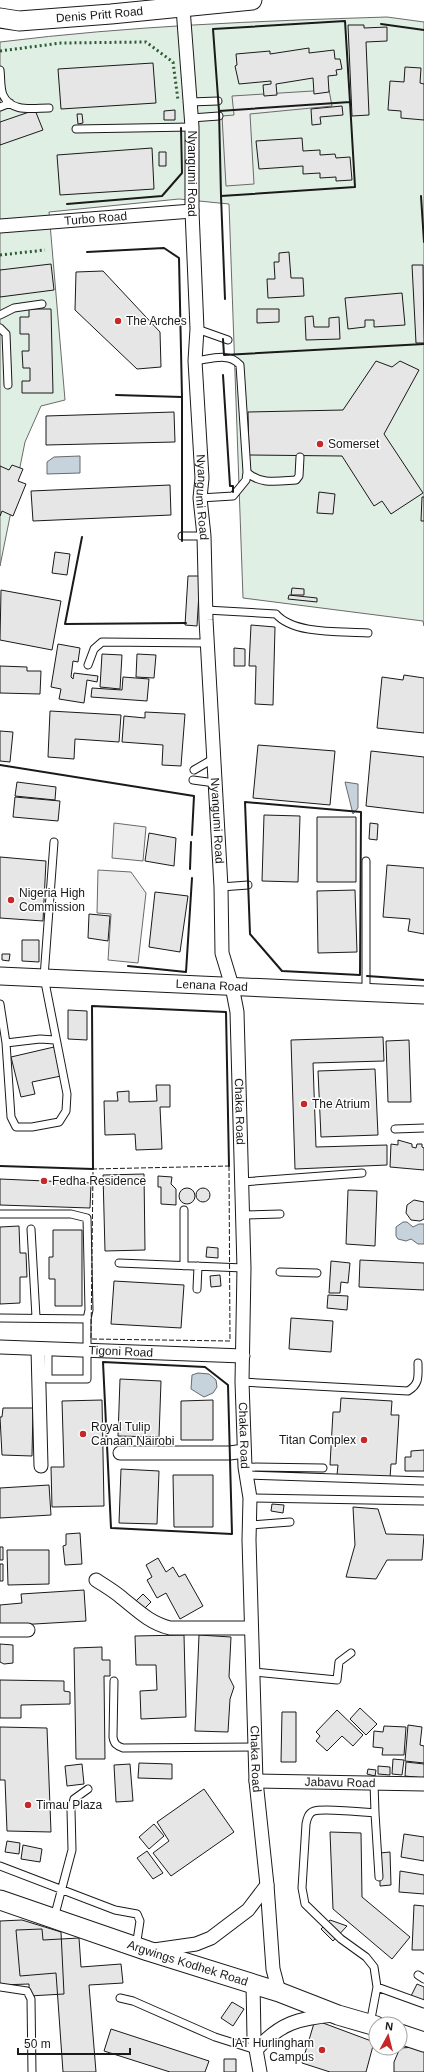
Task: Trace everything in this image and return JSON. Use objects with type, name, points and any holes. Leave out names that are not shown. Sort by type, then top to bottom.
[{"type":"main road","name":"Denis Pritt Road","points":[[0,18],[19,21],[183,8],[246,0]]},
{"type":"main road","name":"Denis Pritt Road","points":[[0,28],[19,21]]},
{"type":"main road","name":"Argwings Kodhek Road","points":[[0,1900],[142,1949],[253,1983],[338,2015],[368,2024]]},
{"type":"main road","points":[[408,2036],[423,2039]]},
{"type":"street","name":"Nyangumi Road","points":[[183,8],[192,123],[192,211],[197,329],[195,360],[202,478],[200,498],[204,536],[213,759],[221,887],[222,953],[232,986]]},
{"type":"street","name":"Turbo Road","points":[[0,226],[192,211]]},
{"type":"street","name":"Lenana Road","points":[[0,976],[424,995]]},
{"type":"street","name":"Chaka Road","points":[[232,986],[237,1012],[244,1268],[242,1382],[244,1451],[250,1498],[251,1628],[254,1672],[256,1781],[267,1885],[273,1969],[279,1992]]},
{"type":"street","name":"Tigoni Road","points":[[0,1347],[243,1356]]},
{"type":"street","points":[[40,1466],[43,1349]]},
{"type":"street","points":[[120,1453],[230,1453],[244,1451]]},
{"type":"street","points":[[96,1580],[121,1597],[148,1620],[158,1625],[177,1628],[251,1628]]},
{"type":"street","points":[[0,1630],[28,1630]]},
{"type":"street","name":"Jabavu Road","points":[[256,1781],[424,1784]]},
{"type":"street","points":[[142,1949],[196,1944],[211,1938],[248,1910],[267,1885]]},
{"type":"street","points":[[253,1983],[256,2050],[260,2072]]},
{"type":"street","points":[[256,2050],[268,2036],[285,2025],[298,2020],[338,2015]]},
{"type":"lane","points":[[0,70],[3,95],[10,103],[19,109],[49,108]]},
{"type":"lane","points":[[190,102],[218,100]]},
{"type":"lane","points":[[0,107],[10,103]]},
{"type":"lane","points":[[76,129],[192,123],[219,116]]},
{"type":"lane","points":[[0,315],[14,308],[42,304]]},
{"type":"lane","points":[[0,328],[6,334],[8,385]]},
{"type":"lane","points":[[197,329],[228,340]]},
{"type":"lane","points":[[195,360],[228,356],[235,359],[240,364],[247,472],[246,480],[234,496],[200,498]]},
{"type":"lane","points":[[247,472],[258,480],[296,480],[299,476],[300,457]]},
{"type":"lane","points":[[182,536],[204,536]]},
{"type":"lane","points":[[206,610],[276,614],[302,628],[368,633]]},
{"type":"lane","points":[[88,665],[94,649],[102,642],[208,643]]},
{"type":"lane","points":[[194,770],[213,759]]},
{"type":"lane","points":[[193,780],[215,783]]},
{"type":"lane","points":[[0,1004],[6,1043],[11,1116],[16,1127],[27,1127],[59,1122],[66,1112],[67,1094],[44,977],[54,842]]},
{"type":"lane","points":[[366,861],[366,992]]},
{"type":"lane","points":[[221,887],[248,885]]},
{"type":"lane","points":[[6,1043],[40,1039],[56,1040]]},
{"type":"lane","points":[[395,1128],[424,1128]]},
{"type":"lane","points":[[242,1182],[362,1173]]},
{"type":"lane","points":[[184,1210],[184,1266]]},
{"type":"lane","points":[[0,1214],[71,1214],[87,1218],[87,1379],[48,1378],[43,1349]]},
{"type":"lane","points":[[243,1215],[280,1214]]},
{"type":"lane","points":[[32,1229],[36,1317]]},
{"type":"lane","points":[[119,1263],[244,1268]]},
{"type":"lane","points":[[197,1289],[198,1266]]},
{"type":"lane","points":[[280,1272],[317,1272]]},
{"type":"lane","points":[[0,1318],[36,1317],[87,1319]]},
{"type":"lane","points":[[242,1382],[408,1391],[414,1388],[418,1382],[418,1363]]},
{"type":"lane","points":[[246,1471],[323,1468]]},
{"type":"lane","points":[[246,1471],[424,1481]]},
{"type":"lane","points":[[250,1498],[424,1501]]},
{"type":"lane","points":[[250,1525],[290,1522]]},
{"type":"lane","points":[[254,1672],[337,1680],[340,1662],[351,1653]]},
{"type":"lane","points":[[114,1681],[113,1737],[117,1746],[123,1748],[256,1747]]},
{"type":"lane","points":[[374,1783],[379,1877]]},
{"type":"lane","points":[[54,1919],[72,1850],[71,1810],[74,1799],[88,1789]]},
{"type":"lane","points":[[374,2016],[377,1987],[376,1974],[366,1957],[341,1939],[305,1904],[302,1888],[306,1824],[309,1815],[313,1811],[375,1813]]},
{"type":"lane","points":[[0,1866],[115,1910],[137,1914],[140,1921],[142,1949]]},
{"type":"lane","points":[[0,1987],[27,1991],[31,2000],[32,2072]]},
{"type":"lane","points":[[377,1987],[424,2004]]},
{"type":"lane","points":[[120,1998],[133,2001],[215,2037],[256,2050]]},
{"type":"green space","points":[[387,17],[424,22],[424,626],[423,621],[243,598],[229,204],[179,199],[49,212],[65,400],[41,406],[25,442],[0,566],[0,42],[48,36],[145,28],[241,22]]},
{"type":"shaded area","points":[[329,90],[332,106],[250,114],[254,184],[226,186],[222,116],[234,115],[232,96]]},
{"type":"shaded area","points":[[80,456],[80,473],[47,474],[47,462],[54,457]]},
{"type":"shaded area","points":[[345,782],[358,784],[358,808],[353,814]]},
{"type":"shaded area","points":[[114,823],[146,827],[143,861],[112,858]]},
{"type":"shaded area","points":[[98,870],[131,872],[146,893],[138,963],[108,960],[111,914],[97,913]]},
{"type":"shaded area","points":[[403,1222],[407,1222],[413,1227],[419,1224],[424,1224],[424,1244],[418,1244],[411,1239],[406,1241],[398,1239],[396,1236],[396,1227]]},
{"type":"shaded area","points":[[198,1373],[209,1374],[216,1380],[217,1387],[213,1393],[204,1397],[191,1389],[192,1375]]},
{"type":"building","points":[[348,25],[364,25],[364,28],[387,27],[387,41],[366,42],[369,115],[352,116]]},
{"type":"building","points":[[309,48],[309,53],[334,50],[335,59],[340,59],[342,69],[336,70],[337,75],[328,76],[329,92],[314,94],[313,78],[276,84],[277,95],[264,96],[263,85],[271,84],[271,81],[239,84],[235,66],[237,65],[236,54],[270,51],[270,54]]},
{"type":"building","points":[[153,63],[156,103],[61,109],[58,69]]},
{"type":"building","points":[[405,67],[421,68],[420,83],[424,84],[424,120],[401,118],[401,111],[388,110],[390,81],[404,82]]},
{"type":"building","points":[[342,106],[343,115],[320,117],[321,124],[312,125],[311,109]]},
{"type":"building","points":[[35,110],[43,130],[0,145],[0,122]]},
{"type":"building","points":[[175,110],[175,120],[164,120],[164,111]]},
{"type":"building","points":[[77,114],[82,114],[83,123],[78,124]]},
{"type":"building","points":[[302,138],[303,151],[320,150],[320,155],[335,154],[336,158],[350,157],[352,180],[336,181],[336,177],[320,178],[320,173],[303,174],[303,166],[259,169],[256,141]]},
{"type":"building","points":[[152,148],[154,189],[60,195],[57,155]]},
{"type":"building","points":[[159,152],[166,152],[166,166],[159,166]]},
{"type":"building","points":[[289,252],[291,278],[303,278],[304,296],[268,298],[267,279],[275,279],[274,262],[279,262],[279,253]]},
{"type":"building","points":[[51,264],[54,290],[0,297],[0,270]]},
{"type":"building","points":[[412,265],[423,265],[424,343],[416,343]]},
{"type":"building","name":"The Arches","points":[[103,271],[160,332],[161,367],[137,369],[75,310],[76,272]]},
{"type":"building","points":[[402,293],[405,325],[374,327],[374,320],[365,320],[365,327],[348,329],[345,298]]},
{"type":"building","points":[[29,309],[51,309],[53,393],[22,393],[22,381],[30,381],[30,368],[23,368],[22,351],[29,351],[29,334],[20,334],[20,317],[29,317]]},
{"type":"building","points":[[257,309],[279,309],[279,322],[257,323]]},
{"type":"building","points":[[313,316],[314,327],[329,327],[329,318],[339,317],[340,339],[306,340],[305,317]]},
{"type":"building","name":"Somerset","points":[[376,361],[392,367],[400,361],[419,370],[384,434],[423,493],[391,514],[382,501],[374,506],[342,456],[249,455],[248,412],[343,410]]},
{"type":"building","points":[[174,412],[175,442],[46,445],[46,416]]},
{"type":"building","points":[[12,465],[23,469],[18,481],[26,484],[13,516],[2,511],[0,516],[0,466],[9,470]]},
{"type":"building","points":[[170,485],[171,515],[33,521],[31,491]]},
{"type":"building","points":[[319,492],[335,494],[333,514],[317,513]]},
{"type":"building","points":[[422,497],[424,497],[424,521],[421,521]]},
{"type":"building","points":[[55,552],[70,554],[67,575],[52,573]]},
{"type":"building","points":[[188,576],[200,576],[197,626],[185,625]]},
{"type":"building","points":[[292,588],[304,589],[304,595],[291,595]]},
{"type":"building","points":[[1,590],[61,601],[52,650],[0,640]]},
{"type":"building","points":[[289,595],[317,598],[317,602],[288,599]]},
{"type":"building","points":[[251,625],[275,627],[273,705],[255,704],[256,666],[249,666]]},
{"type":"building","points":[[58,644],[80,648],[78,662],[73,661],[71,677],[73,679],[74,673],[98,676],[97,682],[87,680],[84,703],[59,699],[61,689],[51,687]]},
{"type":"building","points":[[234,648],[245,649],[245,666],[234,666]]},
{"type":"building","points":[[102,654],[122,655],[120,689],[100,687]]},
{"type":"building","points":[[137,654],[156,655],[154,678],[136,677]]},
{"type":"building","points":[[0,666],[27,667],[27,671],[41,671],[40,694],[0,693]]},
{"type":"building","points":[[404,675],[424,678],[424,733],[377,728],[382,677],[403,680]]},
{"type":"building","points":[[123,677],[149,679],[147,701],[91,697],[92,688],[122,690]]},
{"type":"building","points":[[50,711],[121,715],[119,742],[75,739],[74,759],[48,757]]},
{"type":"building","points":[[145,712],[185,714],[181,766],[162,765],[163,745],[122,742],[124,716],[145,718]]},
{"type":"building","points":[[0,731],[13,732],[10,762],[0,761]]},
{"type":"building","points":[[258,745],[335,751],[330,805],[253,798]]},
{"type":"building","points":[[371,751],[424,757],[424,813],[366,806]]},
{"type":"building","points":[[17,782],[56,787],[55,800],[15,796]]},
{"type":"building","points":[[15,797],[60,801],[58,821],[13,817]]},
{"type":"building","points":[[264,815],[300,816],[298,882],[262,881]]},
{"type":"building","points":[[317,817],[356,817],[356,882],[317,882]]},
{"type":"building","points":[[370,823],[378,824],[377,840],[369,839]]},
{"type":"building","points":[[149,833],[176,838],[174,866],[145,861]]},
{"type":"building","points":[[0,857],[46,861],[43,921],[0,918]]},
{"type":"building","points":[[387,865],[424,868],[424,934],[408,931],[410,919],[383,917]]},
{"type":"building","points":[[355,890],[357,952],[318,953],[317,891]]},
{"type":"building","points":[[155,892],[188,896],[180,952],[149,947]]},
{"type":"building","points":[[89,914],[110,916],[108,941],[88,938]]},
{"type":"building","points":[[22,940],[39,940],[39,962],[22,961]]},
{"type":"building","points":[[2,954],[10,954],[9,961],[2,960]]},
{"type":"building","points":[[68,1010],[87,1011],[87,1040],[68,1039]]},
{"type":"building","name":"The Atrium","points":[[383,1037],[384,1061],[313,1063],[316,1147],[387,1145],[387,1165],[295,1169],[291,1040]]},
{"type":"building","points":[[409,1040],[411,1102],[388,1102],[386,1041]]},
{"type":"building","points":[[54,1047],[61,1076],[32,1082],[35,1094],[21,1097],[11,1057]]},
{"type":"building","points":[[375,1069],[378,1135],[321,1137],[318,1071]]},
{"type":"building","points":[[156,1085],[170,1085],[170,1107],[160,1107],[162,1149],[136,1150],[135,1134],[105,1135],[104,1101],[118,1101],[117,1092],[129,1091],[129,1102],[157,1101]]},
{"type":"building","points":[[398,1140],[412,1144],[412,1147],[416,1148],[417,1144],[422,1144],[422,1147],[424,1148],[424,1170],[390,1167],[391,1144],[398,1145]]},
{"type":"building","points":[[144,1174],[145,1250],[105,1251],[103,1175]]},
{"type":"building","points":[[158,1176],[172,1177],[171,1184],[176,1189],[176,1205],[161,1204],[161,1187],[158,1187]]},
{"type":"building","name":"Fedha Residence","points":[[0,1179],[91,1183],[90,1208],[0,1205]]},
{"type":"building","points":[[187,1188],[193,1190],[195,1196],[193,1202],[187,1204],[181,1202],[179,1196],[181,1190]]},
{"type":"building","points":[[200,1188],[206,1188],[210,1192],[210,1198],[206,1202],[200,1202],[196,1198],[196,1192]]},
{"type":"building","points":[[348,1190],[377,1191],[375,1246],[346,1244]]},
{"type":"building","points":[[414,1200],[424,1202],[424,1219],[420,1221],[411,1220],[406,1213],[407,1205]]},
{"type":"building","points":[[19,1226],[20,1253],[26,1253],[27,1277],[20,1277],[20,1303],[0,1304],[0,1227]]},
{"type":"building","points":[[53,1230],[82,1230],[82,1306],[55,1306],[55,1279],[49,1279],[49,1257],[53,1257]]},
{"type":"building","points":[[207,1247],[218,1248],[218,1258],[206,1257]]},
{"type":"building","points":[[360,1260],[424,1263],[424,1290],[359,1287]]},
{"type":"building","points":[[331,1261],[350,1263],[348,1283],[341,1282],[340,1293],[329,1293]]},
{"type":"building","points":[[220,1275],[221,1286],[211,1287],[210,1276]]},
{"type":"building","points":[[114,1281],[184,1285],[181,1328],[111,1324]]},
{"type":"building","points":[[328,1295],[348,1296],[347,1310],[327,1308]]},
{"type":"building","points":[[291,1318],[333,1321],[331,1352],[289,1349]]},
{"type":"building","points":[[120,1379],[161,1381],[159,1437],[118,1436]]},
{"type":"building","name":"Titan Complex","points":[[341,1398],[392,1401],[391,1415],[399,1415],[396,1464],[391,1464],[390,1478],[337,1475],[338,1465],[330,1465],[333,1412],[340,1412]]},
{"type":"building","name":"Royal Tulip Canaan Nairobi","points":[[102,1400],[104,1506],[52,1507],[51,1467],[64,1467],[62,1401]]},
{"type":"building","points":[[213,1400],[213,1440],[181,1440],[181,1401]]},
{"type":"building","points":[[3,1408],[33,1408],[32,1456],[2,1455],[0,1417],[2,1417]]},
{"type":"building","points":[[424,1450],[424,1471],[405,1471],[405,1457],[411,1457],[411,1451]]},
{"type":"building","points":[[121,1469],[159,1471],[157,1524],[119,1523]]},
{"type":"building","points":[[173,1475],[213,1475],[213,1527],[174,1527]]},
{"type":"building","points":[[49,1485],[51,1515],[0,1518],[0,1488]]},
{"type":"building","points":[[272,1504],[284,1505],[283,1513],[271,1511]]},
{"type":"building","points":[[353,1507],[378,1509],[386,1534],[424,1535],[422,1560],[387,1560],[376,1579],[346,1577],[355,1545]]},
{"type":"building","points":[[80,1533],[82,1564],[65,1565],[63,1546],[66,1545],[66,1534]]},
{"type":"building","points":[[0,1547],[3,1547],[3,1560],[0,1560]]},
{"type":"building","points":[[7,1550],[49,1550],[49,1584],[8,1585]]},
{"type":"building","points":[[158,1558],[166,1572],[173,1567],[179,1577],[185,1574],[203,1606],[180,1619],[166,1593],[157,1598],[147,1580],[152,1577],[146,1565]]},
{"type":"building","points":[[0,1564],[3,1564],[3,1581],[0,1581]]},
{"type":"building","points":[[84,1590],[86,1621],[0,1626],[0,1605],[22,1603],[21,1594]]},
{"type":"building","points":[[143,1594],[151,1602],[143,1610],[135,1602]]},
{"type":"building","points":[[184,1635],[186,1717],[141,1719],[140,1691],[157,1690],[156,1665],[136,1665],[135,1636]]},
{"type":"building","points":[[199,1635],[231,1637],[229,1677],[234,1687],[230,1699],[228,1732],[195,1731]]},
{"type":"building","points":[[0,1644],[13,1645],[13,1663],[4,1664],[0,1662]]},
{"type":"building","points":[[102,1647],[102,1660],[110,1660],[110,1676],[104,1676],[105,1759],[76,1759],[74,1648]]},
{"type":"building","points":[[0,1680],[64,1681],[64,1691],[70,1692],[70,1704],[21,1705],[21,1718],[0,1718]]},
{"type":"building","points":[[360,1708],[377,1724],[366,1735],[350,1719]]},
{"type":"building","points":[[337,1710],[363,1735],[353,1746],[342,1736],[327,1751],[316,1741],[320,1736],[316,1732]]},
{"type":"building","points":[[282,1712],[296,1712],[296,1762],[281,1762]]},
{"type":"building","points":[[408,1725],[422,1727],[420,1745],[424,1746],[424,1763],[405,1761]]},
{"type":"building","points":[[384,1726],[406,1727],[404,1755],[382,1755],[383,1748],[373,1747],[374,1731],[383,1732]]},
{"type":"building","name":"Timau Plaza","points":[[0,1727],[47,1728],[51,1832],[7,1831],[5,1780],[0,1780]]},
{"type":"building","points":[[393,1759],[404,1760],[402,1775],[392,1774]]},
{"type":"building","points":[[406,1762],[424,1764],[424,1778],[405,1776]]},
{"type":"building","points":[[139,1763],[172,1764],[172,1779],[138,1778]]},
{"type":"building","points":[[82,1764],[84,1784],[67,1786],[65,1766]]},
{"type":"building","points":[[130,1764],[133,1801],[116,1802],[114,1765]]},
{"type":"building","points":[[378,1766],[390,1767],[390,1775],[378,1774]]},
{"type":"building","points":[[368,1769],[376,1770],[375,1776],[367,1774]]},
{"type":"building","points":[[204,1789],[234,1832],[171,1876],[153,1853],[169,1841],[157,1822]]},
{"type":"building","points":[[154,1824],[164,1836],[149,1849],[139,1837]]},
{"type":"building","points":[[330,1832],[361,1833],[362,1897],[410,1937],[392,1959],[333,1909]]},
{"type":"building","points":[[404,1834],[424,1837],[424,1861],[401,1857]]},
{"type":"building","points":[[7,1841],[20,1843],[19,1854],[5,1852]]},
{"type":"building","points":[[23,1845],[42,1849],[40,1862],[21,1859]]},
{"type":"building","points":[[147,1851],[163,1873],[153,1879],[137,1858]]},
{"type":"building","points":[[390,1852],[391,1885],[380,1886],[380,1853]]},
{"type":"building","points":[[400,1871],[424,1875],[424,1894],[399,1892]]},
{"type":"building","points":[[414,1905],[424,1906],[424,1950],[412,1950]]},
{"type":"building","points":[[22,1920],[61,1932],[64,1994],[29,1996],[29,1984],[0,1985],[0,1921]]},
{"type":"building","points":[[330,1920],[347,1926],[333,1941],[321,1929]]},
{"type":"building","points":[[42,1929],[43,1940],[79,1938],[81,1967],[121,1964],[123,1983],[89,1985],[96,2072],[63,2072],[56,1973],[20,1976],[16,1930]]},
{"type":"building","points":[[417,1984],[424,1987],[424,2002],[411,1996]]},
{"type":"building","points":[[232,2002],[244,2009],[233,2026],[221,2018]]},
{"type":"building","points":[[315,2020],[368,2040],[368,2056],[370,2056],[366,2072],[330,2072],[302,2063]]},
{"type":"building","points":[[111,2029],[209,2061],[205,2072],[170,2072],[104,2051]]},
{"type":"building","points":[[418,2047],[424,2050],[424,2072],[394,2072],[394,2062],[397,2056],[408,2056],[408,2048]]},
{"type":"building","points":[[224,2059],[236,2059],[236,2072],[224,2072]]},
{"type":"hedge","points":[[0,51],[61,43],[146,42],[173,62],[178,100]]},
{"type":"hedge","points":[[0,255],[45,250]]},
{"type":"fence","points":[[229,1166],[230,1341],[91,1339],[93,1169],[229,1166]]},
{"type":"wall","points":[[345,21],[350,102],[219,111],[213,29],[345,21]]},
{"type":"wall","points":[[381,24],[424,30]]},
{"type":"wall","points":[[350,102],[355,187],[221,196],[219,111],[350,102]]},
{"type":"wall","points":[[67,204],[162,196],[182,173],[181,128]]},
{"type":"wall","points":[[221,196],[225,299]]},
{"type":"wall","points":[[421,196],[424,242]]},
{"type":"wall","points":[[87,252],[164,248],[179,258],[182,397]]},
{"type":"wall","points":[[223,339],[224,355],[424,344]]},
{"type":"wall","points":[[223,375],[230,486],[233,486],[233,492]]},
{"type":"wall","points":[[116,395],[182,397],[182,541]]},
{"type":"wall","points":[[82,537],[65,624],[186,623]]},
{"type":"wall","points":[[0,765],[194,796],[192,835]]},
{"type":"wall","points":[[245,802],[361,812],[360,975],[282,971],[250,934],[245,802]]},
{"type":"wall","points":[[190,869],[191,842]]},
{"type":"wall","points":[[128,966],[186,972],[192,878]]},
{"type":"wall","points":[[367,976],[424,980]]},
{"type":"wall","points":[[0,1166],[93,1169],[92,1006],[226,1012],[229,1166]]},
{"type":"wall","points":[[103,1362],[205,1367],[228,1385],[232,1534],[111,1528],[103,1362]]},
{"type":"place","name":"The Arches","points":[[118,321]]},
{"type":"place","name":"Somerset","points":[[320,444]]},
{"type":"place","name":"Nigeria High Commission","points":[[11,900]]},
{"type":"place","name":"The Atrium","points":[[304,1104]]},
{"type":"place","name":"Fedha Residence","points":[[44,1181]]},
{"type":"place","name":"Royal Tulip Canaan Nairobi","points":[[83,1434]]},
{"type":"place","name":"Titan Complex","points":[[364,1440]]},
{"type":"place","name":"Timau Plaza","points":[[28,1805]]},
{"type":"place","name":"IAT Hurlingham Campus","points":[[322,2050]]}]
